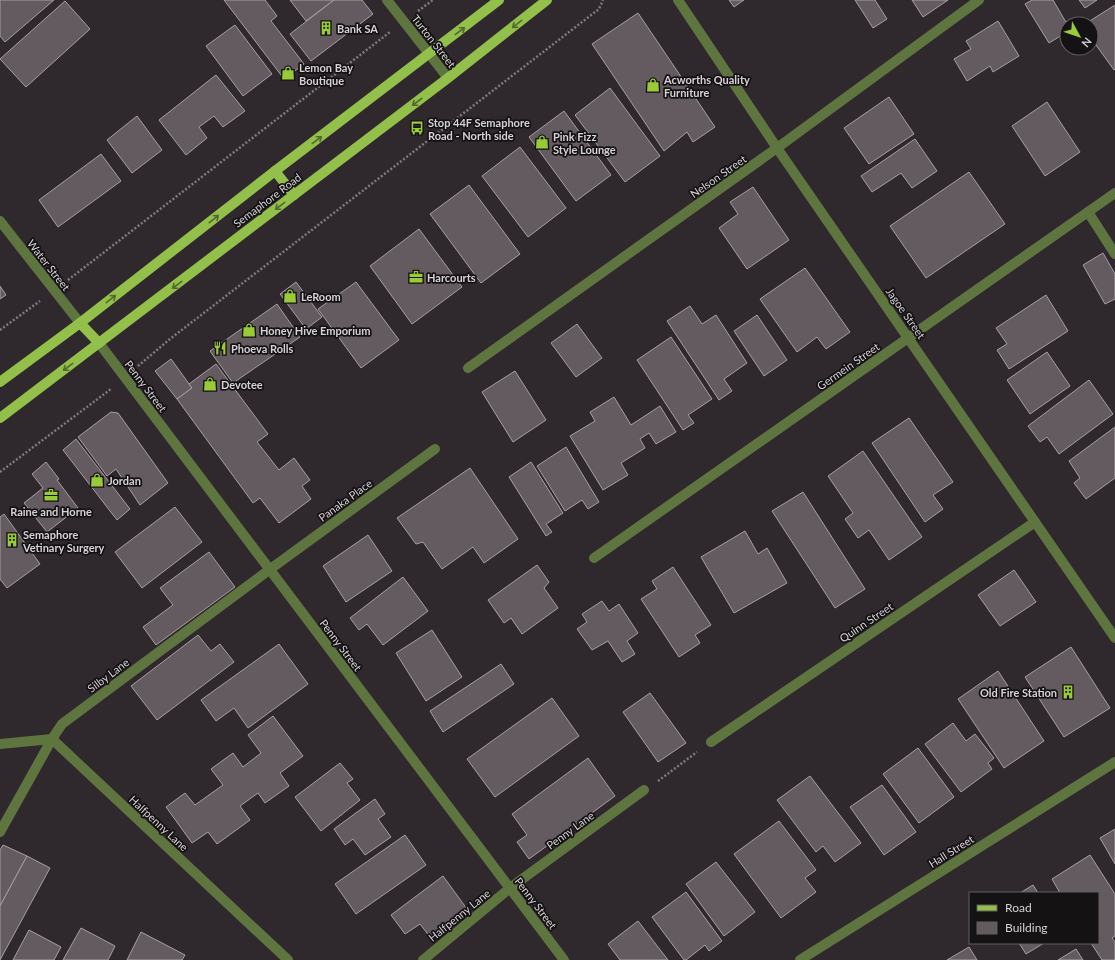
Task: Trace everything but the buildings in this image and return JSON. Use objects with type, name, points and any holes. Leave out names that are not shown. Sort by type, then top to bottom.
[{"type":"main road","name":"Semaphore Road","points":[[0,382],[80,323],[275,171],[499,0]]},
{"type":"main road","name":"Semaphore Road","points":[[0,418],[448,78],[547,0]]},
{"type":"main road","points":[[275,171],[294,195]]},
{"type":"main road","points":[[80,323],[99,344]]},
{"type":"street","name":"Turton Street","points":[[387,0],[448,78]]},
{"type":"street","name":"Jagoe Street","points":[[678,0],[777,148],[1115,638]]},
{"type":"street","name":"Nelson Street","points":[[468,368],[777,148],[979,0]]},
{"type":"street","name":"Germein Street","points":[[594,558],[1115,193]]},
{"type":"street","points":[[1088,212],[1115,254]]},
{"type":"street","name":"Water Street","points":[[0,221],[80,323]]},
{"type":"street","name":"Penny Street","points":[[99,344],[564,960]]},
{"type":"street","name":"Panaka Place","points":[[269,570],[435,449]]},
{"type":"street","name":"Quinn Street","points":[[711,742],[1035,522]]},
{"type":"street","name":"Silby Lane","points":[[0,832],[52,739],[62,724],[269,570]]},
{"type":"street","points":[[0,744],[52,739]]},
{"type":"street","name":"Halfpenny Lane","points":[[52,739],[288,960]]},
{"type":"street","name":"Hall Street","points":[[800,960],[1115,762]]},
{"type":"street","name":"Penny Lane","points":[[510,888],[644,790]]},
{"type":"street","name":"Halfpenny Lane","points":[[423,960],[510,888]]},
{"type":"path","points":[[0,330],[432,0]]},
{"type":"path","points":[[0,472],[125,377],[170,339],[599,9],[603,0]]},
{"type":"path","points":[[644,790],[711,742]]},
{"type":"place","name":"Bank SA","points":[[326,28]]},
{"type":"place","name":"Lemon Bay Boutique","points":[[288,73]]},
{"type":"place","name":"Acworths Quality Furniture","points":[[653,85]]},
{"type":"place","name":"Stop 44F Semaphore Road - North side","points":[[417,128]]},
{"type":"place","name":"Pink Fizz Style Lounge","points":[[542,142]]},
{"type":"place","name":"Harcourts","points":[[416,277]]},
{"type":"place","name":"LeRoom","points":[[290,296]]},
{"type":"place","name":"Honey Hive Emporium","points":[[249,330]]},
{"type":"place","name":"Phoeva Rolls","points":[[220,348]]},
{"type":"place","name":"Devotee","points":[[210,384]]},
{"type":"place","name":"Jordan","points":[[97,480]]},
{"type":"place","name":"Raine and Horne","points":[[51,495]]},
{"type":"place","name":"Semaphore Vetinary Surgery","points":[[12,540]]},
{"type":"place","name":"Old Fire Station","points":[[1068,692]]}]
